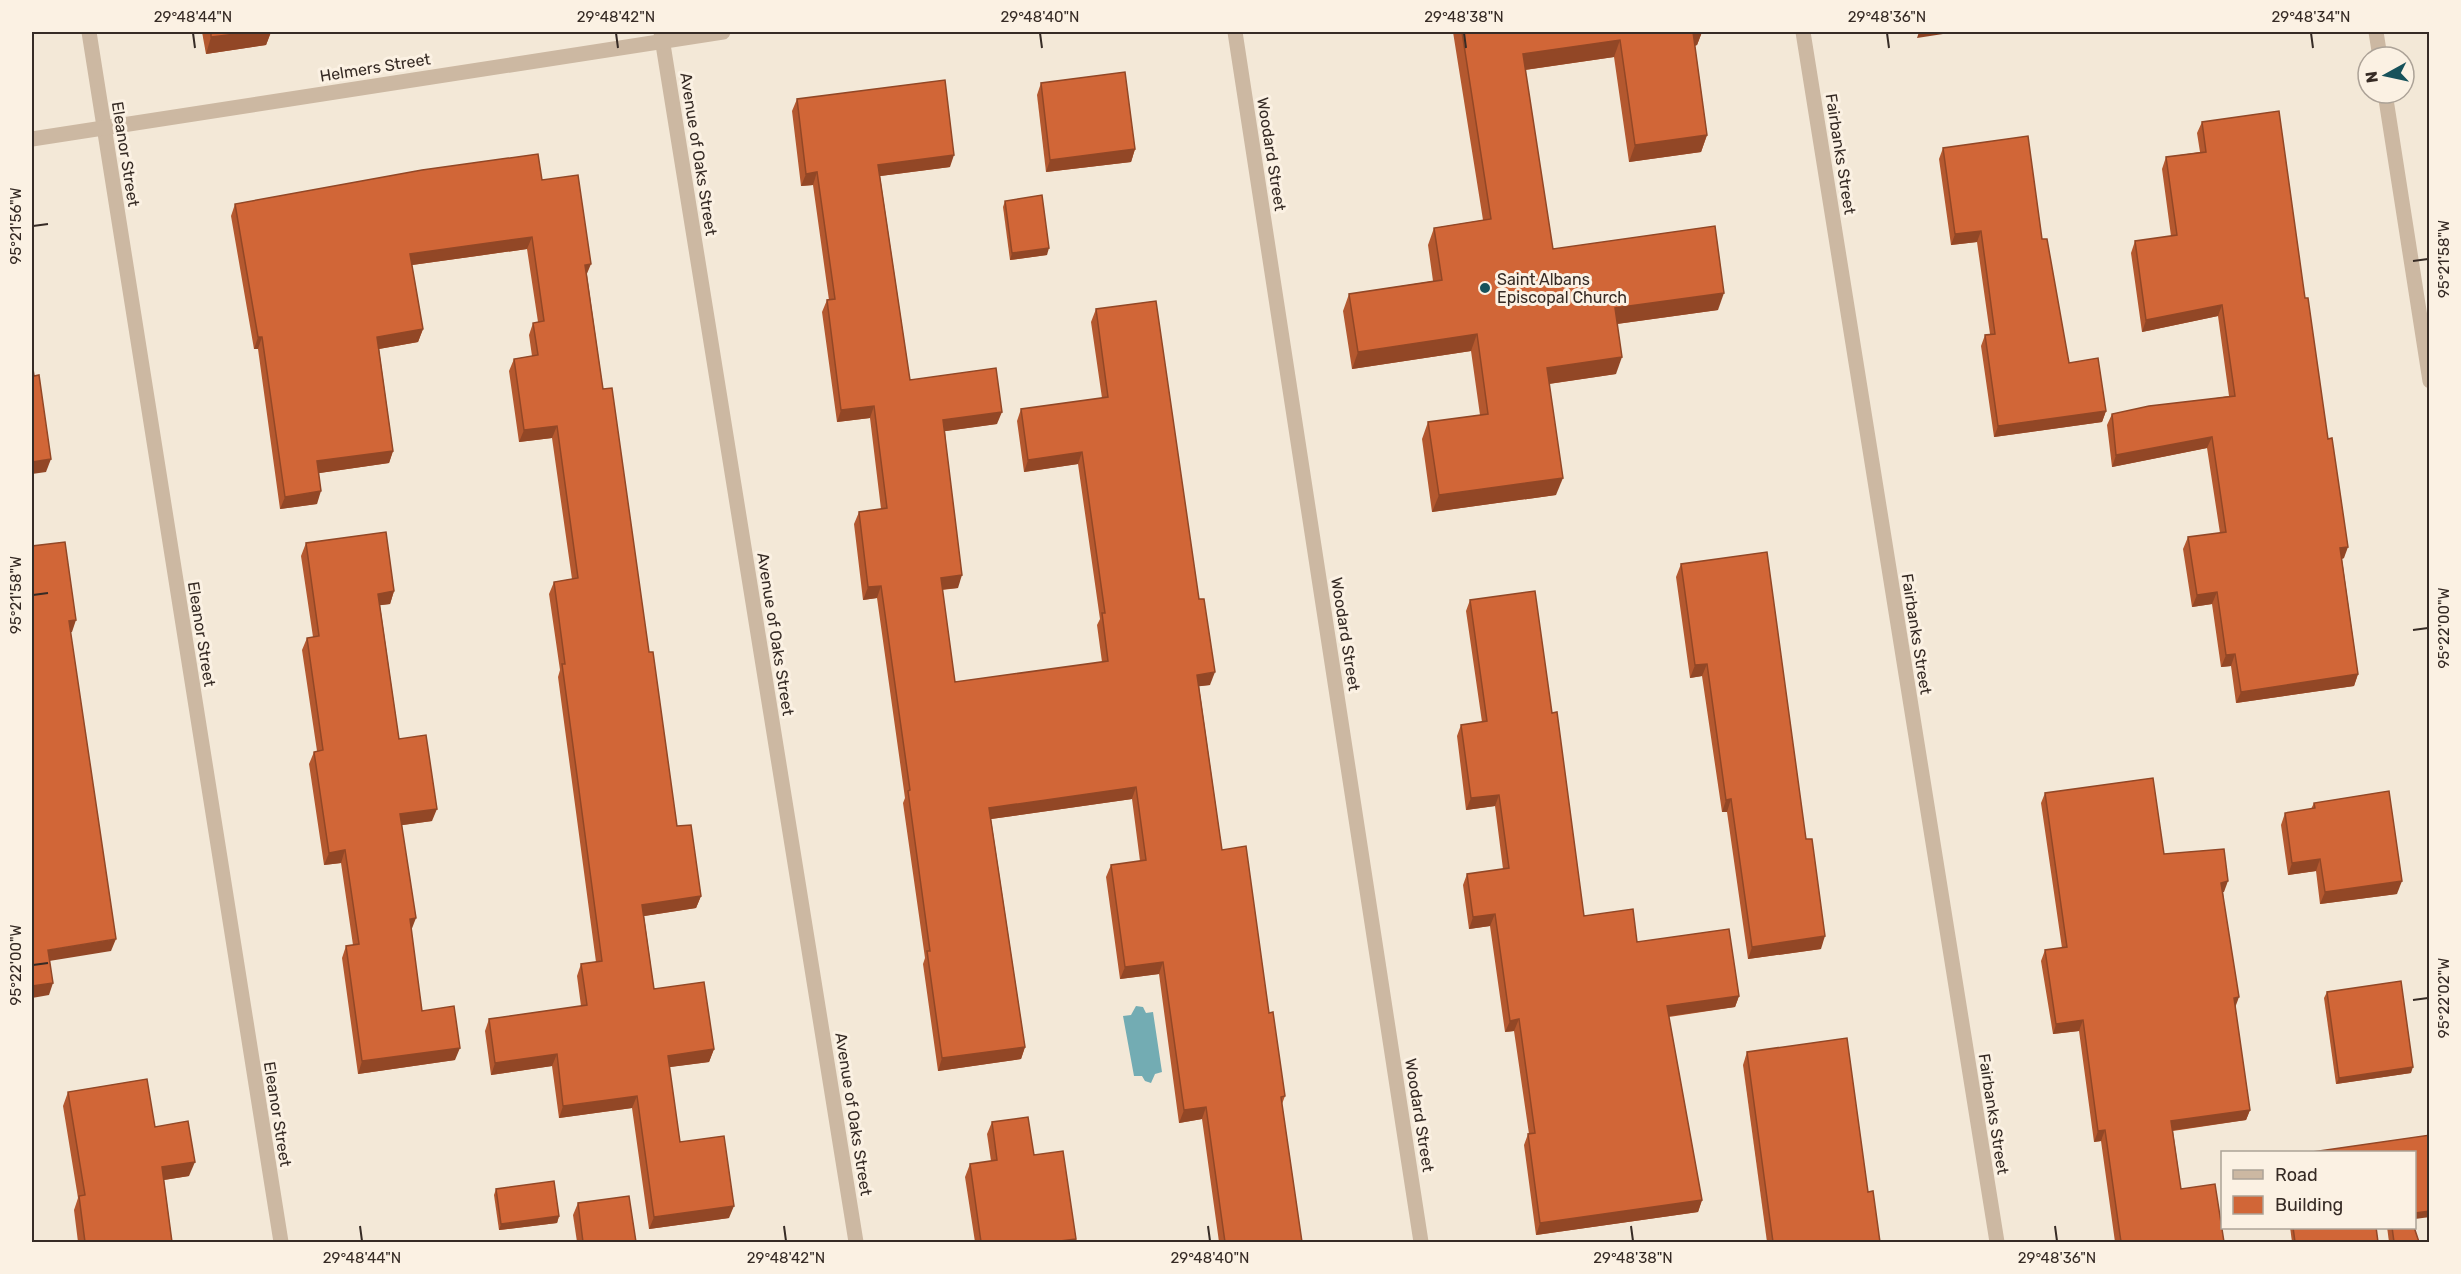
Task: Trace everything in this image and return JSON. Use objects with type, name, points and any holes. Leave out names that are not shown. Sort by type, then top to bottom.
[{"type":"street","name":"Eleanor Street","points":[[89,32],[281,1242]]},
{"type":"street","name":"Helmers Street","points":[[32,139],[662,36],[723,32]]},
{"type":"street","name":"Woodard Street","points":[[1235,32],[1421,1242]]},
{"type":"street","name":"Fairbanks Street","points":[[1803,32],[1997,1242]]},
{"type":"street","name":"Avenue of Oaks Street","points":[[662,36],[856,1242]]},
{"type":"street","points":[[2387,105],[2430,381]]},
{"type":"water","points":[[1136,1006],[1143,1007],[1146,1013],[1153,1012],[1162,1072],[1155,1074],[1151,1083],[1145,1081],[1142,1076],[1134,1076],[1123,1016],[1131,1015]]},
{"type":"building","points":[[211,32],[253,32],[211,37]]},
{"type":"building","points":[[1462,32],[1693,32],[1707,135],[1635,145],[1620,40],[1523,54],[1553,249],[1715,226],[1724,293],[1615,308],[1622,357],[1547,368],[1563,478],[1439,495],[1428,422],[1488,414],[1477,334],[1358,352],[1349,294],[1442,280],[1434,228],[1491,219]]},
{"type":"building","points":[[1125,72],[1135,149],[1050,160],[1041,83]]},
{"type":"building","points":[[945,80],[954,155],[878,165],[910,380],[996,368],[1002,412],[943,420],[962,575],[941,578],[955,682],[1108,661],[1102,613],[1105,613],[1082,452],[1028,460],[1021,409],[1108,397],[1096,309],[1156,301],[1199,599],[1204,599],[1215,672],[1197,675],[1222,850],[1246,846],[1269,1013],[1273,1012],[1285,1096],[1281,1097],[1302,1242],[1225,1242],[1206,1107],[1184,1110],[1163,962],[1125,967],[1111,865],[1146,860],[1136,787],[989,808],[1025,1047],[942,1058],[927,951],[930,951],[908,791],[910,790],[881,586],[868,587],[859,512],[887,508],[874,406],[841,410],[827,300],[835,299],[817,172],[806,174],[797,99]]},
{"type":"building","points":[[2279,111],[2305,298],[2308,298],[2328,439],[2332,438],[2348,547],[2340,548],[2358,674],[2241,692],[2235,654],[2226,655],[2217,592],[2197,595],[2188,537],[2226,532],[2212,437],[2116,455],[2112,414],[2149,406],[2235,396],[2222,305],[2146,320],[2135,241],[2177,235],[2166,157],[2206,152],[2202,122]]},
{"type":"building","points":[[2028,136],[2042,239],[2047,239],[2069,363],[2098,358],[2106,411],[1998,426],[1985,335],[1995,334],[1981,231],[1955,234],[1943,148]]},
{"type":"building","points":[[538,154],[542,180],[578,175],[591,264],[585,265],[603,389],[612,388],[649,652],[653,652],[677,826],[691,825],[701,896],[642,905],[654,989],[704,982],[714,1049],[668,1056],[680,1142],[724,1136],[734,1206],[654,1217],[637,1096],[563,1106],[557,1054],[495,1063],[489,1019],[587,1005],[581,964],[602,961],[562,664],[565,664],[554,582],[578,578],[557,426],[524,430],[514,359],[538,355],[533,323],[544,321],[532,237],[410,254],[423,329],[377,337],[393,451],[317,461],[321,491],[285,497],[262,337],[258,337],[235,204],[422,170]]},
{"type":"building","points":[[1042,195],[1049,248],[1012,253],[1005,201]]},
{"type":"building","points":[[32,362],[34,376],[39,375],[51,459],[32,462]]},
{"type":"building","points":[[386,532],[394,591],[378,594],[399,739],[426,735],[437,809],[400,814],[416,918],[410,919],[422,1011],[454,1006],[460,1048],[362,1061],[346,946],[359,944],[345,850],[329,853],[314,752],[323,750],[307,638],[319,636],[306,543]]},
{"type":"building","points":[[65,542],[76,620],[69,621],[116,939],[48,950],[53,983],[32,986],[32,546]]},
{"type":"building","points":[[1767,552],[1806,839],[1812,839],[1825,936],[1752,947],[1731,799],[1726,800],[1707,664],[1695,665],[1681,564]]},
{"type":"building","points":[[1535,591],[1552,713],[1557,712],[1584,916],[1633,909],[1637,942],[1729,929],[1739,996],[1667,1006],[1702,1200],[1540,1223],[1528,1134],[1535,1133],[1519,1019],[1510,1021],[1495,914],[1473,917],[1467,874],[1509,868],[1499,795],[1471,798],[1461,725],[1487,721],[1470,600]]},
{"type":"building","points":[[2153,778],[2164,854],[2224,849],[2228,881],[2221,883],[2239,997],[2234,998],[2250,1110],[2171,1121],[2181,1189],[2215,1184],[2224,1242],[2121,1242],[2105,1130],[2098,1131],[2083,1020],[2056,1024],[2045,950],[2067,947],[2045,793]]},
{"type":"building","points":[[2389,791],[2402,881],[2325,892],[2320,859],[2292,863],[2285,813],[2315,808],[2314,803]]},
{"type":"building","points":[[2401,981],[2413,1067],[2339,1078],[2327,992]]},
{"type":"building","points":[[1847,1038],[1868,1192],[1873,1191],[1880,1242],[1773,1242],[1747,1052]]},
{"type":"building","points":[[147,1079],[155,1127],[188,1121],[195,1162],[162,1167],[172,1242],[85,1242],[79,1196],[85,1195],[68,1092]]},
{"type":"building","points":[[1028,1117],[1034,1155],[1063,1151],[1076,1239],[1052,1242],[981,1242],[970,1164],[997,1160],[992,1122]]},
{"type":"building","points":[[2430,1135],[2430,1211],[2416,1213],[2416,1151],[2319,1151]]},
{"type":"building","points":[[554,1181],[559,1216],[501,1224],[496,1189]]},
{"type":"building","points":[[629,1196],[636,1242],[583,1242],[578,1203]]},
{"type":"building","points":[[2293,1229],[2376,1229],[2378,1242],[2295,1242]]},
{"type":"building","points":[[2392,1229],[2415,1229],[2419,1242],[2394,1242]]},
{"type":"place","name":"Saint Albans Episcopal Church","points":[[1485,288]]}]
